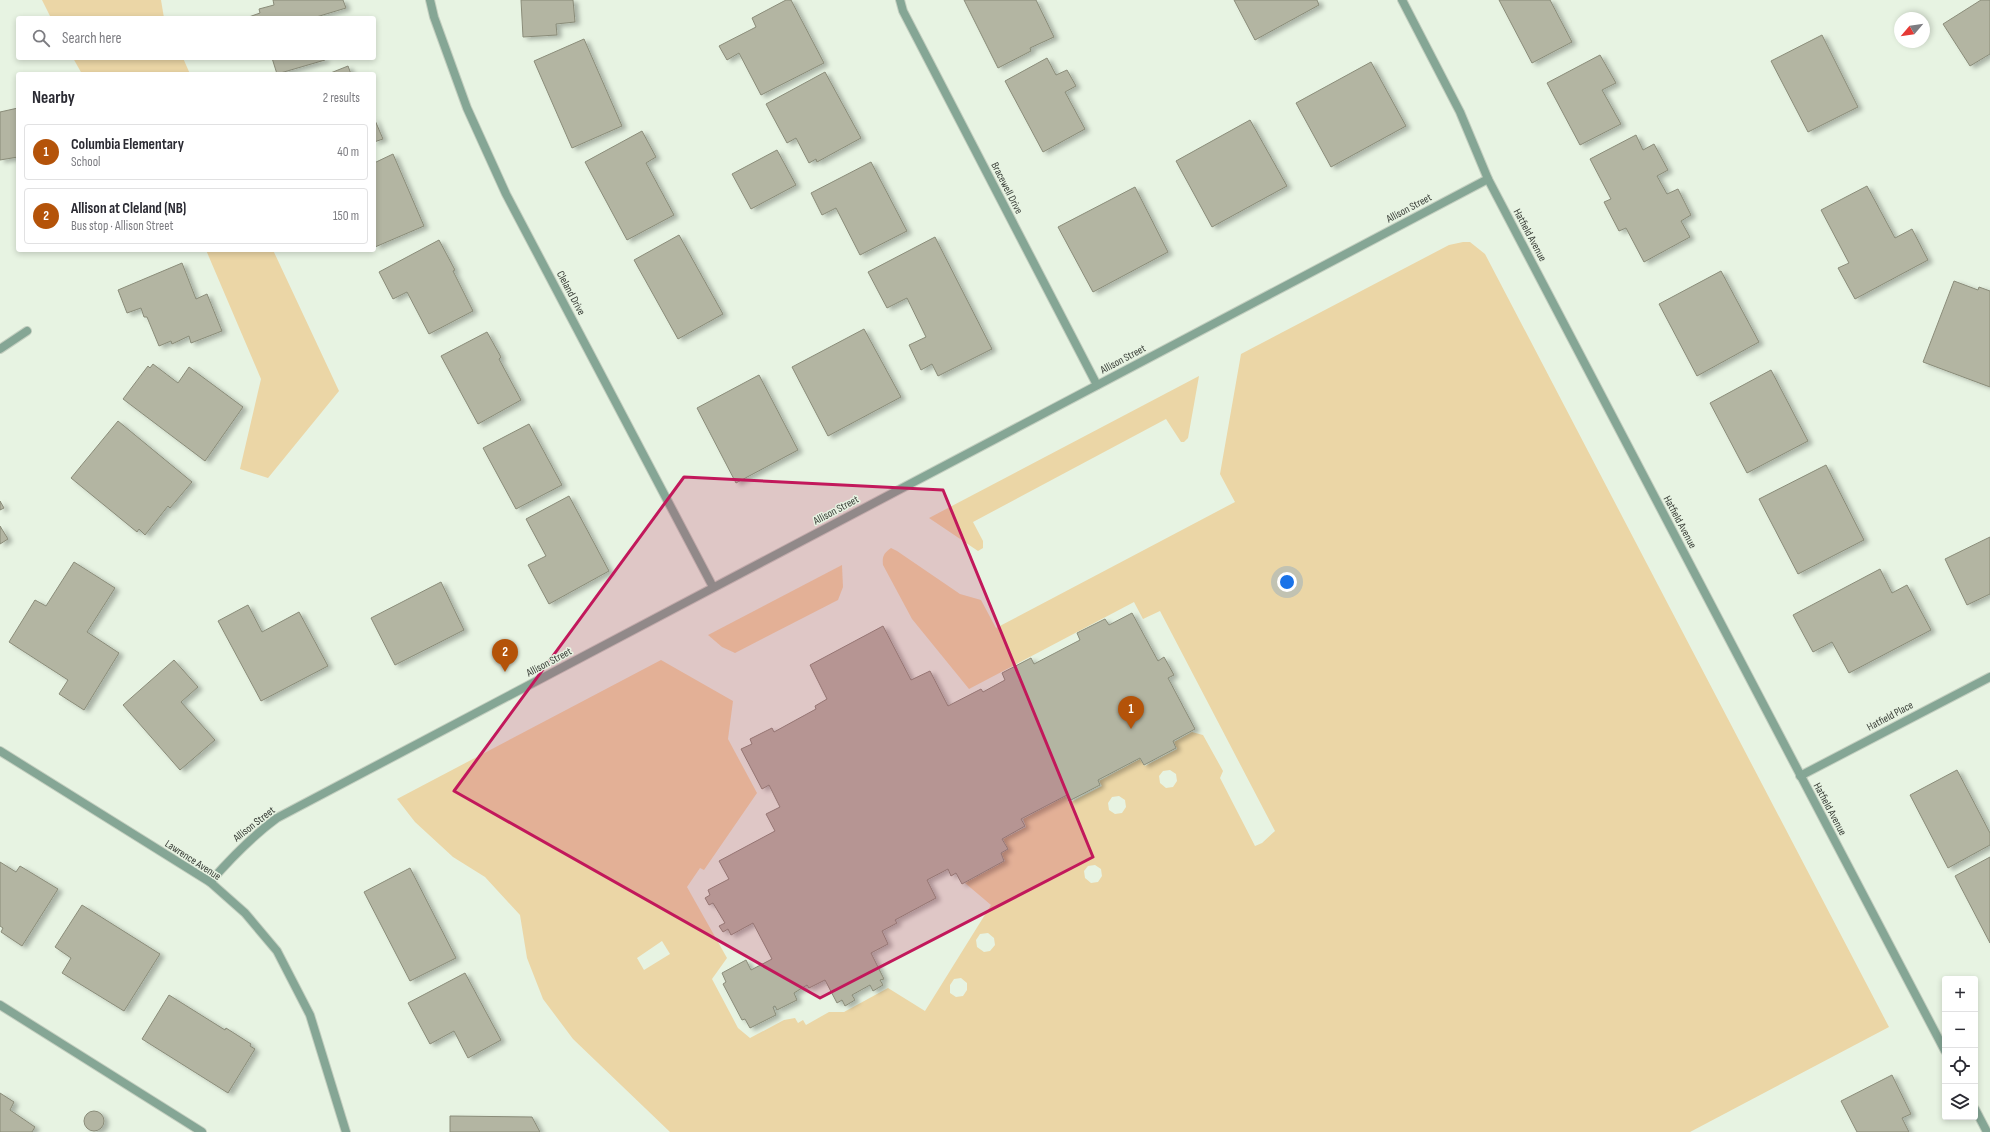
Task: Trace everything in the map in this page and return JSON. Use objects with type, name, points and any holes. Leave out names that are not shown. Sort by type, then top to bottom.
[{"type":"street","name":"Cleland Drive","points":[[430,0],[434,17],[467,108],[506,194],[713,588]]},
{"type":"street","name":"Bracewell Drive","points":[[900,0],[903,12],[1096,385]]},
{"type":"street","name":"Hatfield Avenue","points":[[1402,0],[1460,112],[1488,179],[1943,1048]]},
{"type":"street","name":"Allison Street","points":[[210,882],[237,850],[256,833],[277,818],[1488,179]]},
{"type":"street","points":[[0,349],[27,331]]},
{"type":"street","name":"Hatfield Place","points":[[1800,776],[1990,677]]},
{"type":"street","name":"Lawrence Avenue","points":[[0,751],[210,882],[245,913],[277,951],[310,1015],[346,1132]]},
{"type":"street","points":[[0,1005],[202,1132]]},
{"type":"street","points":[[1978,1115],[1987,1132]]},
{"type":"highlighted area","points":[[684,477],[943,490],[1093,857],[820,998],[454,791]]},
{"type":"shaded area","points":[[42,0],[161,0],[164,16],[50,16]]},
{"type":"shaded area","points":[[74,60],[184,60],[189,72],[81,72]]},
{"type":"shaded area","points":[[1470,242],[1485,254],[1889,1027],[1690,1132],[670,1132],[573,1039],[543,999],[527,958],[520,915],[485,877],[453,857],[415,822],[397,799],[661,660],[733,701],[728,739],[757,793],[704,870],[700,868],[687,887],[727,958],[712,979],[738,1028],[750,1038],[784,1020],[795,1018],[798,1023],[803,1020],[806,1025],[829,1012],[844,1012],[888,988],[925,1011],[991,905],[965,883],[1005,861],[1001,854],[1008,849],[1003,839],[1026,827],[1023,819],[1066,796],[1069,803],[1102,786],[1099,781],[1140,759],[1145,766],[1177,749],[1174,742],[1192,732],[1203,735],[1223,771],[1220,778],[1255,846],[1262,843],[1275,831],[1160,611],[1143,619],[1134,602],[969,689],[912,619],[883,565],[883,557],[891,548],[960,594],[981,600],[996,628],[1235,502],[1220,474],[1241,354],[1449,245]],"holes":[[[1170,770],[1176,774],[1177,781],[1173,787],[1166,788],[1160,783],[1159,776],[1163,771]],[[1119,796],[1125,800],[1126,807],[1122,813],[1115,814],[1109,810],[1108,803],[1112,797]],[[1095,865],[1101,869],[1102,876],[1098,882],[1091,883],[1085,878],[1084,871],[1088,866]],[[988,933],[994,938],[995,945],[990,951],[984,952],[977,947],[976,940],[980,934]],[[662,941],[670,954],[644,970],[637,958]],[[961,978],[967,983],[967,990],[963,996],[956,997],[950,993],[950,985],[954,979]]]},
{"type":"shaded area","points":[[207,252],[274,252],[339,391],[268,478],[240,469],[261,379]]},
{"type":"shaded area","points":[[1199,376],[1188,438],[1184,442],[1181,442],[1166,419],[973,522],[983,541],[983,548],[978,551],[929,518]]},
{"type":"shaded area","points":[[842,565],[843,587],[838,600],[735,653],[722,647],[708,635]]},
{"type":"building","points":[[273,0],[343,0],[346,8],[320,16],[252,16],[260,13],[259,9],[274,5]]},
{"type":"building","points":[[521,0],[573,0],[575,22],[556,24],[557,35],[523,37]]},
{"type":"building","points":[[786,0],[791,0],[824,63],[761,95],[739,53],[727,60],[719,46],[756,27],[752,18]]},
{"type":"building","points":[[964,0],[1036,0],[1054,37],[1030,48],[1031,51],[998,68]]},
{"type":"building","points":[[1234,0],[1317,0],[1319,5],[1255,40]]},
{"type":"building","points":[[1499,0],[1550,0],[1572,42],[1532,63]]},
{"type":"building","points":[[1981,0],[1990,0],[1990,54],[1970,66],[1943,24]]},
{"type":"building","points":[[1822,35],[1858,107],[1808,132],[1771,61]]},
{"type":"building","points":[[584,39],[622,126],[572,148],[534,61]]},
{"type":"building","points":[[1600,55],[1616,83],[1602,90],[1621,124],[1580,145],[1547,83]]},
{"type":"building","points":[[1047,58],[1056,75],[1067,70],[1076,86],[1065,92],[1085,129],[1043,152],[1005,81]]},
{"type":"building","points":[[273,60],[325,60],[284,72],[276,72]]},
{"type":"building","points":[[1371,62],[1406,126],[1331,167],[1296,103]]},
{"type":"building","points":[[348,66],[350,72],[333,72]]},
{"type":"building","points":[[825,72],[861,138],[817,162],[816,159],[809,163],[796,138],[787,143],[766,104]]},
{"type":"building","points":[[16,108],[16,157],[0,160],[0,112]]},
{"type":"building","points":[[1250,120],[1287,186],[1212,227],[1176,161]]},
{"type":"building","points":[[376,123],[383,139],[376,141]]},
{"type":"building","points":[[642,131],[656,157],[646,163],[674,215],[627,240],[585,162]]},
{"type":"building","points":[[1636,135],[1643,150],[1654,144],[1668,170],[1657,176],[1667,194],[1678,189],[1691,215],[1681,221],[1690,237],[1644,262],[1626,228],[1619,231],[1604,202],[1611,199],[1590,159]]},
{"type":"building","points":[[777,150],[796,185],[751,209],[732,174]]},
{"type":"building","points":[[393,154],[424,226],[376,247],[376,162]]},
{"type":"building","points":[[871,162],[907,231],[860,255],[836,208],[822,215],[811,193]]},
{"type":"building","points":[[1867,186],[1895,238],[1912,229],[1928,260],[1855,299],[1838,268],[1849,263],[1821,210]]},
{"type":"building","points":[[1135,187],[1168,252],[1093,292],[1058,227]]},
{"type":"building","points":[[679,235],[723,314],[678,339],[634,260]]},
{"type":"building","points":[[935,237],[992,349],[938,376],[932,364],[921,370],[909,345],[926,337],[907,298],[887,308],[868,272]]},
{"type":"building","points":[[439,240],[455,270],[453,271],[473,311],[429,334],[407,292],[393,299],[379,272]]},
{"type":"building","points":[[182,263],[196,299],[207,294],[222,331],[191,343],[189,336],[172,344],[171,341],[159,346],[147,317],[144,317],[141,308],[127,313],[118,290]]},
{"type":"building","points":[[1721,271],[1759,342],[1697,376],[1659,304]]},
{"type":"building","points":[[1954,281],[1978,290],[1979,287],[1990,291],[1990,387],[1923,362]]},
{"type":"building","points":[[864,329],[901,397],[828,436],[792,367]]},
{"type":"building","points":[[487,332],[501,357],[499,359],[521,400],[478,424],[441,356]]},
{"type":"building","points":[[153,364],[178,383],[189,367],[243,407],[205,461],[123,399],[148,366],[150,368]]},
{"type":"building","points":[[1771,370],[1808,441],[1747,473],[1710,403]]},
{"type":"building","points":[[759,375],[798,450],[736,483],[697,408]]},
{"type":"building","points":[[118,421],[192,482],[170,508],[168,506],[145,535],[139,529],[137,532],[71,478]]},
{"type":"building","points":[[529,424],[562,485],[516,509],[483,448]]},
{"type":"building","points":[[1826,465],[1864,540],[1798,574],[1759,499]]},
{"type":"building","points":[[569,496],[609,571],[549,604],[528,565],[546,556],[526,519]]},
{"type":"building","points":[[0,501],[4,508],[0,510]]},
{"type":"building","points":[[0,526],[8,539],[0,544]]},
{"type":"building","points":[[1990,537],[1990,594],[1967,605],[1945,559]]},
{"type":"building","points":[[74,562],[115,588],[87,632],[119,653],[84,710],[59,694],[68,680],[9,642],[35,600],[46,606]]},
{"type":"building","points":[[1880,569],[1892,593],[1907,585],[1931,630],[1849,673],[1832,642],[1813,652],[1793,615]]},
{"type":"building","points":[[441,582],[464,630],[395,665],[371,618]]},
{"type":"building","points":[[248,605],[262,632],[299,612],[328,666],[261,701],[218,621]]},
{"type":"building","points":[[1132,613],[1158,661],[1164,657],[1174,675],[1168,678],[1195,729],[1173,741],[1176,748],[1144,765],[1140,758],[1098,780],[1100,785],[1069,801],[1067,795],[1021,819],[1025,826],[1002,839],[1008,849],[1001,853],[1004,861],[962,884],[956,873],[951,876],[948,869],[927,880],[936,898],[895,920],[897,923],[882,931],[888,944],[871,953],[884,979],[880,980],[883,985],[873,991],[870,985],[852,995],[855,1000],[845,1006],[842,1000],[837,1003],[825,980],[809,988],[807,985],[794,993],[797,1000],[777,1010],[775,1006],[773,1007],[776,1015],[750,1028],[745,1019],[742,1020],[723,984],[726,982],[722,973],[746,960],[751,970],[772,959],[753,923],[731,935],[728,929],[723,932],[719,926],[725,923],[713,903],[709,905],[705,898],[710,895],[708,890],[729,879],[719,861],[775,831],[766,814],[780,807],[769,785],[762,789],[741,749],[752,744],[750,739],[772,728],[774,732],[816,709],[815,706],[827,699],[810,665],[883,626],[911,680],[930,671],[948,706],[981,689],[983,692],[1005,680],[1002,673],[1031,658],[1034,664],[1080,640],[1077,633],[1105,619],[1109,625]]},
{"type":"building","points":[[174,660],[198,687],[181,702],[215,740],[180,770],[123,705]]},
{"type":"building","points":[[1957,770],[1990,833],[1990,845],[1948,868],[1910,795]]},
{"type":"building","points":[[1990,857],[1990,943],[1955,876]]},
{"type":"building","points":[[0,862],[16,872],[20,866],[58,889],[22,946],[1,932],[3,928],[0,926]]},
{"type":"building","points":[[410,868],[456,958],[410,981],[364,892]]},
{"type":"building","points":[[82,905],[160,954],[124,1011],[62,973],[71,958],[55,947]]},
{"type":"building","points":[[465,973],[501,1040],[468,1058],[454,1031],[430,1044],[408,1003]]},
{"type":"building","points":[[169,995],[225,1030],[226,1028],[251,1044],[250,1046],[255,1049],[228,1093],[142,1039]]},
{"type":"building","points":[[1892,1075],[1911,1114],[1902,1118],[1909,1132],[1857,1132],[1841,1101]]},
{"type":"building","points":[[0,1093],[14,1102],[10,1110],[35,1127],[32,1132],[0,1132]]},
{"type":"building","points":[[94,1111],[101,1114],[104,1121],[101,1128],[94,1131],[87,1128],[84,1121],[87,1114]]},
{"type":"building","points":[[450,1116],[532,1117],[540,1132],[450,1132]]},
{"type":"place","name":"Allison at Cleland (NB)","points":[[505,672]]},
{"type":"place","name":"Columbia Elementary","points":[[1131,729]]}]
